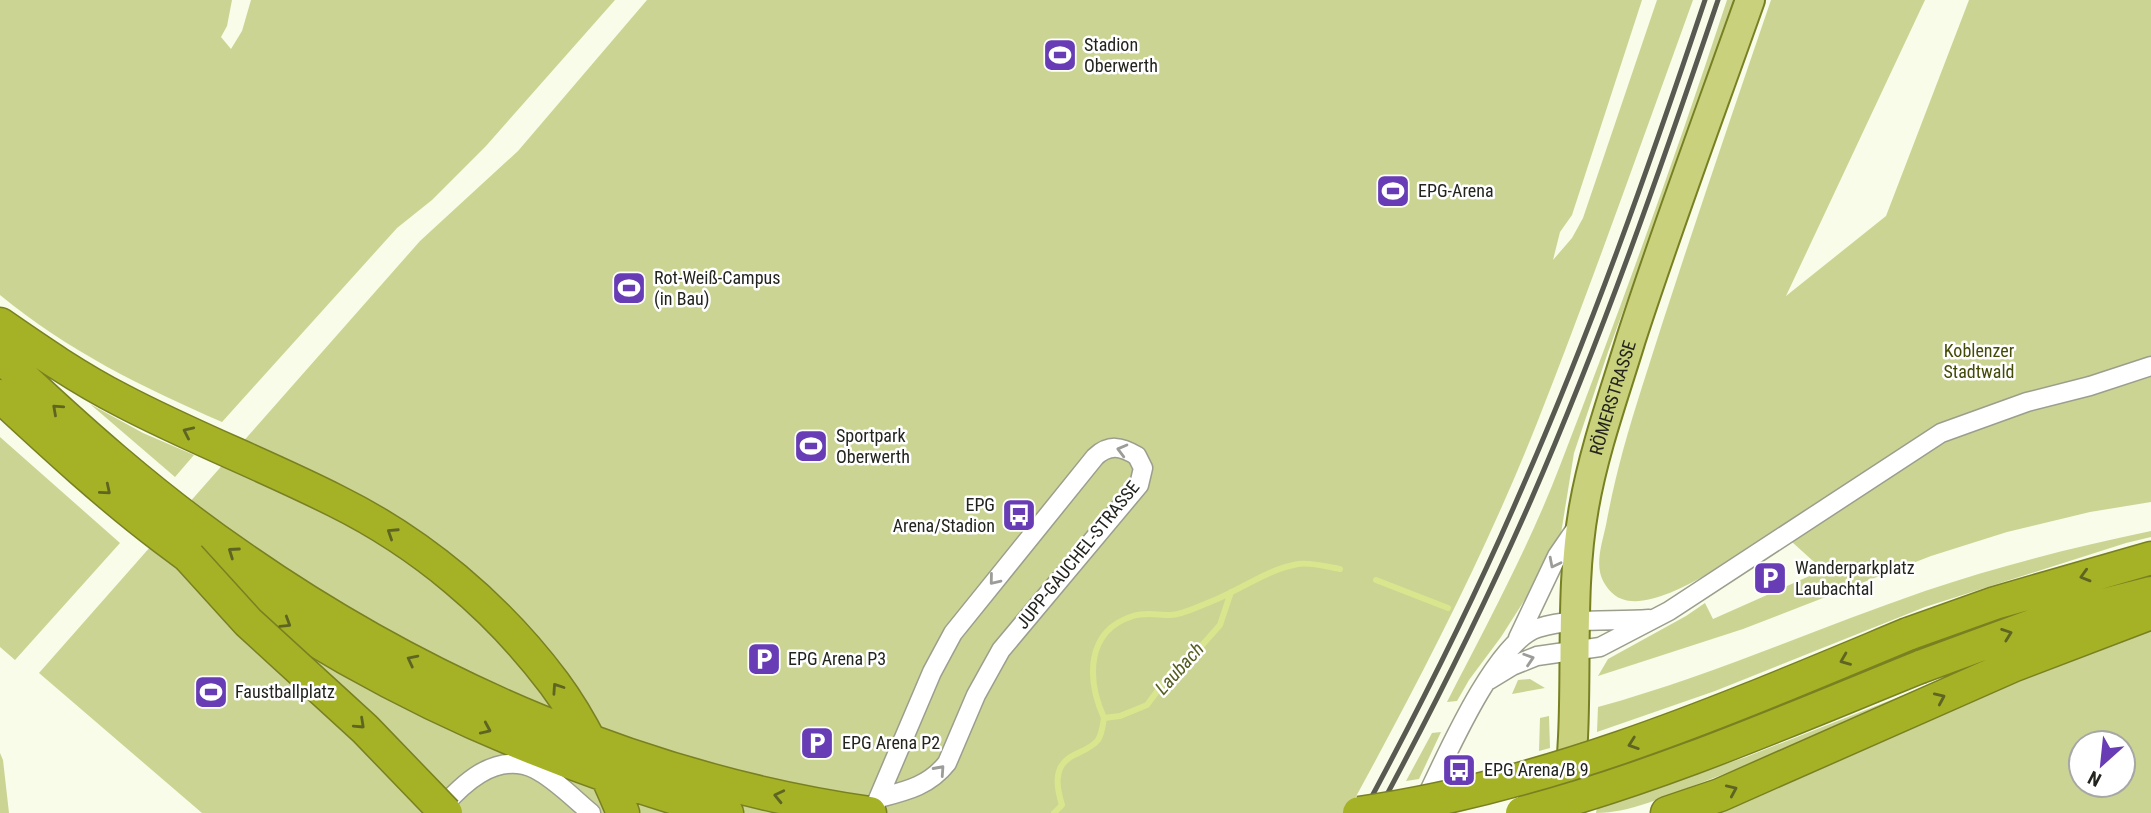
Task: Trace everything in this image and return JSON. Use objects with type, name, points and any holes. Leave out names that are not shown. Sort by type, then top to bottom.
[{"type":"highway","points":[[0,324],[98,388],[338,502],[396,535],[441,568],[505,627],[554,683],[599,759],[623,813]]},
{"type":"highway","points":[[0,356],[88,437],[207,533],[299,596],[395,652],[535,719],[632,755],[747,789],[804,802],[874,808]]},
{"type":"highway","points":[[0,396],[87,474],[189,557],[310,638],[439,708],[558,760],[727,813]]},
{"type":"highway","points":[[189,557],[255,629],[365,729],[446,813]]},
{"type":"highway","points":[[1359,813],[1477,790],[1616,750],[1702,719],[1920,630],[2053,585],[2151,558]]},
{"type":"highway","points":[[1522,813],[1573,799],[1709,752],[2032,625],[2151,593]]},
{"type":"highway","points":[[1667,813],[1720,795],[2012,666],[2151,613]]},
{"type":"main road","name":"RÖMERSTRASSE","points":[[1566,813],[1572,751],[1574,622],[1582,522],[1603,427],[1643,302],[1750,0]]},
{"type":"street","points":[[1489,680],[1529,659],[1607,645],[1677,606],[1941,433],[2027,402],[2090,386],[2151,366]]},
{"type":"street","name":"JUPP-GAUCHEL-STRASSE","points":[[1115,447],[1137,456],[1143,468],[1139,485],[1001,650],[976,695],[941,771],[924,785],[874,808],[939,657],[958,625],[1102,450],[1115,447]]},
{"type":"street","points":[[1419,813],[1461,726],[1507,650],[1517,639],[1557,556],[1582,522]]},
{"type":"street","points":[[1517,639],[1536,628],[1574,622],[1653,619]]},
{"type":"street","points":[[437,813],[468,780],[483,771],[511,764],[533,768],[544,774],[591,813]]},
{"type":"green space","points":[[0,0],[232,0],[227,26],[221,37],[231,49],[242,31],[251,0],[615,0],[486,146],[432,200],[397,228],[222,422],[79,351],[0,295]]},
{"type":"green space","name":"Sportpark Oberwerth","points":[[647,0],[1642,0],[1572,215],[1560,232],[1553,260],[1572,238],[1583,218],[1657,0],[1693,0],[1577,318],[1495,523],[1448,621],[1347,813],[202,813],[39,673],[420,241],[518,151]]},
{"type":"green space","points":[[1727,0],[1734,0],[1574,453],[1559,546],[1457,701],[1447,702],[1549,494],[1647,233]]},
{"type":"green space","name":"Koblenzer Stadtwald","points":[[1771,0],[1925,0],[1786,296],[1886,216],[1969,0],[2151,0],[2151,502],[2090,512],[2007,532],[1931,556],[1743,629],[1598,676],[1608,659],[1705,603],[1713,619],[1823,570],[1792,542],[1782,526],[1704,576],[1659,597],[1639,601],[1618,597],[1605,585],[1599,566],[1613,489],[1631,422]]},
{"type":"green space","points":[[90,404],[143,433],[194,455],[175,477]]},
{"type":"green space","points":[[0,437],[120,543],[15,660],[0,647]]},
{"type":"green space","points":[[2151,531],[2151,537],[1925,607],[1715,691],[1597,732],[1598,707],[1681,681],[1953,582],[2037,558]]},
{"type":"green space","points":[[2151,630],[2151,813],[1713,813],[1822,768],[2040,672]]},
{"type":"green space","points":[[1530,679],[1545,688],[1512,694],[1518,680]]},
{"type":"green space","points":[[1929,685],[1786,749],[1673,794],[1635,807],[1596,813],[1597,807],[1746,757]]},
{"type":"green space","points":[[1549,716],[1550,748],[1539,751],[1540,718]]},
{"type":"green space","points":[[1441,732],[1419,779],[1406,781],[1432,733]]},
{"type":"green space","points":[[0,753],[3,760],[9,813],[0,813]]},
{"type":"waterway","name":"Laubach","points":[[1054,813],[1062,805],[1058,786],[1060,768],[1069,758],[1095,743],[1100,735],[1104,718],[1095,688],[1094,658],[1098,645],[1117,623],[1138,615],[1183,613],[1262,576],[1298,564],[1340,569]]},
{"type":"waterway","name":"Laubach","points":[[1376,580],[1448,608]]},
{"type":"waterway","name":"Laubach","points":[[1104,718],[1120,716],[1147,705],[1175,667],[1196,652],[1220,625],[1231,592]]},
{"type":"railway","points":[[1363,813],[1464,616],[1545,434],[1618,250],[1705,0]]},
{"type":"railway","points":[[1377,813],[1476,619],[1557,439],[1630,252],[1718,0]]},
{"type":"place","name":"Stadion Oberwerth","points":[[1060,55]]},
{"type":"place","name":"EPG-Arena","points":[[1393,191]]},
{"type":"place","name":"Rot-Weiß-Campus (in Bau)","points":[[629,288]]},
{"type":"place","name":"Sportpark Oberwerth","points":[[811,446]]},
{"type":"place","name":"EPG Arena/Stadion","points":[[1019,515]]},
{"type":"place","name":"Wanderparkplatz Laubachtal","points":[[1770,578]]},
{"type":"place","name":"EPG Arena P3","points":[[764,659]]},
{"type":"place","name":"Faustballplatz","points":[[211,692]]},
{"type":"place","name":"EPG Arena P2","points":[[817,743]]},
{"type":"place","name":"EPG Arena/B 9","points":[[1459,770]]}]
